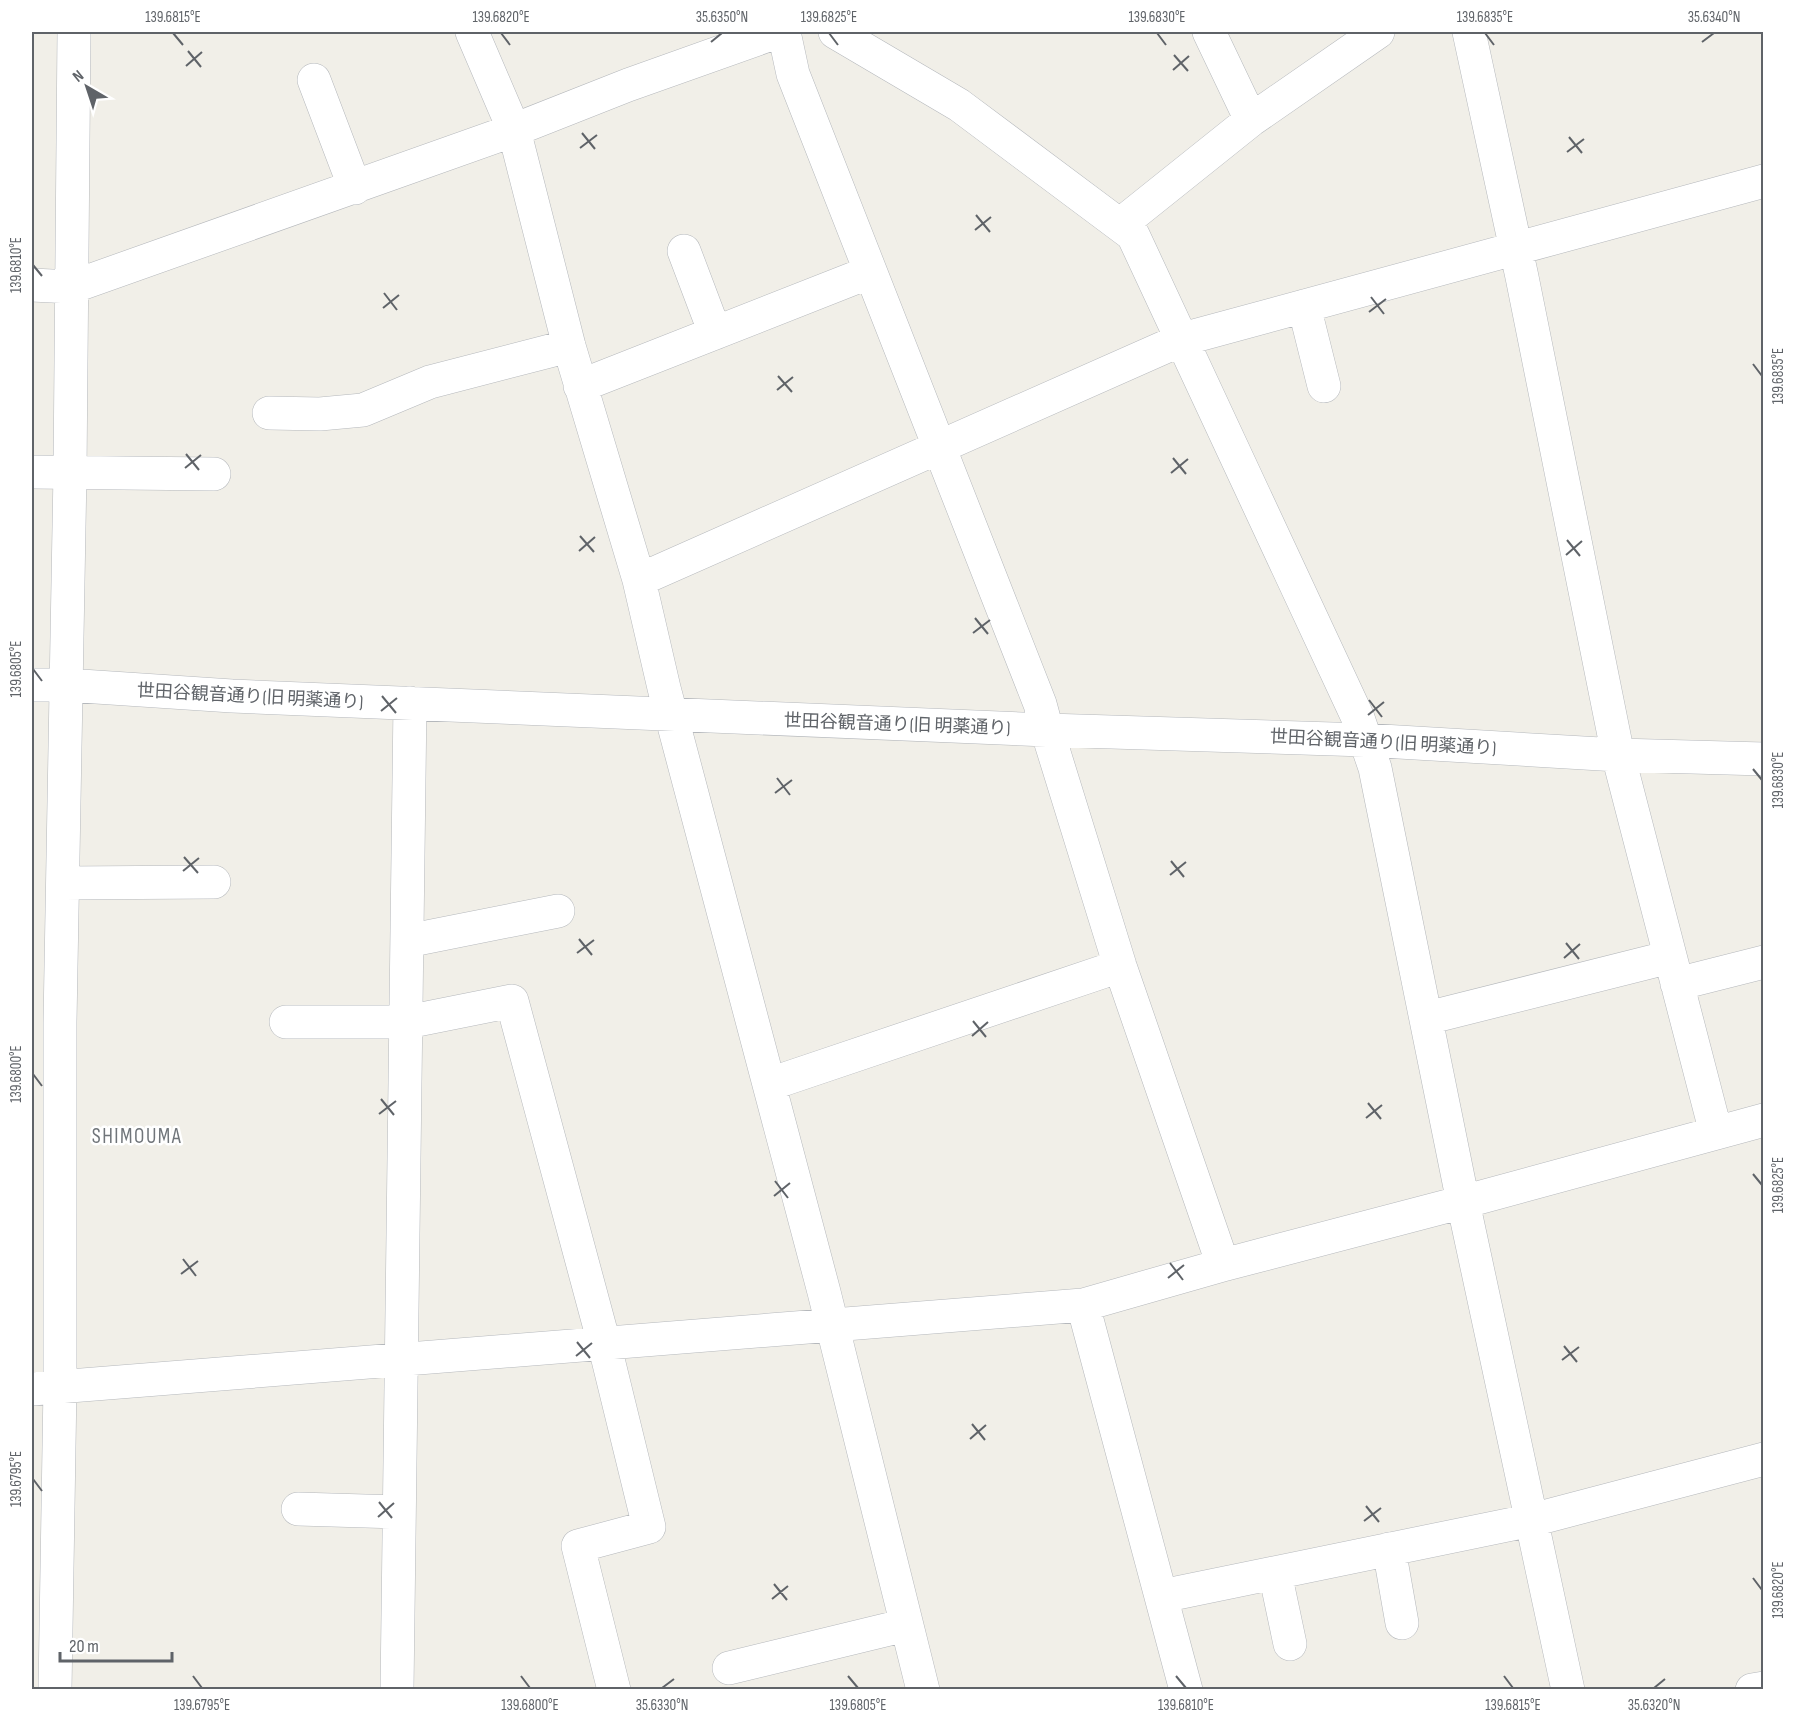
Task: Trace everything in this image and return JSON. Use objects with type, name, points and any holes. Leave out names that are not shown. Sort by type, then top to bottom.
[{"type":"street","points":[[56,1689],[46,1388],[46,1022],[64,883],[74,32]]},
{"type":"street","points":[[472,32],[514,130],[580,386],[639,580],[671,714],[833,1325],[923,1689]]},
{"type":"street","points":[[32,285],[72,287],[355,188],[514,130],[628,85],[777,32]]},
{"type":"street","points":[[784,32],[793,74],[1040,704],[1120,966],[1223,1265]]},
{"type":"street","points":[[835,32],[959,105],[1133,235],[1353,707],[1375,768],[1463,1202],[1568,1689]]},
{"type":"street","points":[[1209,32],[1251,120]]},
{"type":"street","points":[[1121,224],[1251,120],[1378,32]]},
{"type":"street","points":[[1469,32],[1527,300],[1618,755],[1716,1133]]},
{"type":"street","points":[[314,80],[355,188]]},
{"type":"street","points":[[639,580],[1183,339],[1764,182]]},
{"type":"street","points":[[684,250],[715,333]]},
{"type":"street","points":[[580,386],[870,272]]},
{"type":"street","points":[[1304,306],[1324,386]]},
{"type":"street","points":[[269,412],[320,414],[363,410],[430,382],[569,346]]},
{"type":"street","points":[[32,472],[214,474]]},
{"type":"street","name":"世田谷観音通り(旧 明薬通り)","points":[[32,685],[232,696],[1047,730],[1365,740],[1618,755],[1764,759]]},
{"type":"street","points":[[397,1689],[410,703]]},
{"type":"street","points":[[64,883],[214,882]]},
{"type":"street","points":[[407,941],[558,911]]},
{"type":"street","points":[[1427,1018],[1674,971],[1764,962]]},
{"type":"street","points":[[770,1084],[1120,966]]},
{"type":"street","points":[[286,1022],[407,1022],[512,1000],[604,1343],[649,1527],[578,1546],[614,1689]]},
{"type":"street","points":[[46,1388],[1083,1305],[1223,1265],[1764,1120]]},
{"type":"street","points":[[1083,1305],[1186,1689]]},
{"type":"street","points":[[1162,1596],[1532,1520],[1764,1459]]},
{"type":"street","points":[[298,1509],[399,1512]]},
{"type":"street","points":[[1389,1549],[1402,1623]]},
{"type":"street","points":[[1275,1573],[1290,1644]]},
{"type":"street","points":[[729,1668],[906,1625]]},
{"type":"street","points":[[1752,1689],[1764,1688]]},
{"type":"district","name":"SHIMOUMA","points":[[137,1136]]}]
